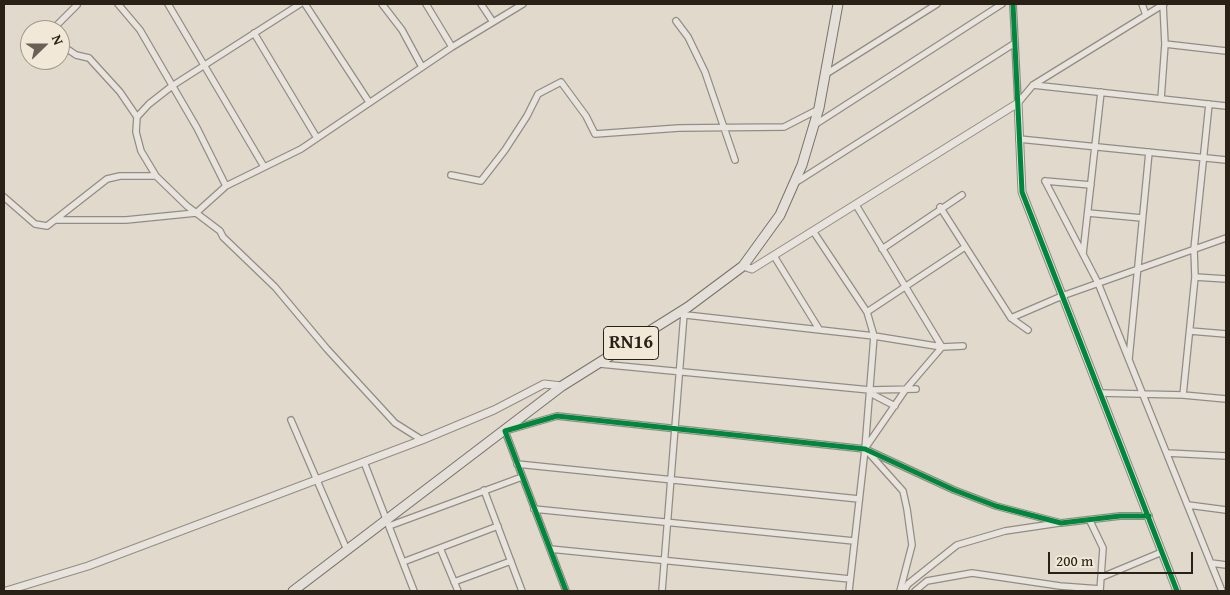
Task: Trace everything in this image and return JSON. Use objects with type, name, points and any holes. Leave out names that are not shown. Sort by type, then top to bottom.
[{"type":"main road","name":"RN16","points":[[293,591],[347,550],[388,523],[562,386],[680,314],[743,266],[780,216],[795,183],[820,108],[838,4]]},
{"type":"street","points":[[118,4],[140,30],[197,128],[226,186]]},
{"type":"street","points":[[168,4],[264,165]]},
{"type":"street","points":[[137,117],[149,104],[172,86],[300,4]]},
{"type":"street","points":[[305,4],[369,102]]},
{"type":"street","points":[[382,4],[402,30],[422,67]]},
{"type":"street","points":[[426,4],[452,46]]},
{"type":"street","points":[[481,4],[493,22]]},
{"type":"street","points":[[55,220],[126,220],[196,213],[226,186],[264,165],[300,149],[452,46],[523,4]]},
{"type":"street","points":[[826,74],[937,4]]},
{"type":"street","points":[[816,124],[1002,4]]},
{"type":"street","points":[[1013,4],[1022,192],[1178,591]]},
{"type":"street","points":[[1142,4],[1146,15]]},
{"type":"street","points":[[743,266],[752,269],[856,205],[1018,103],[1033,85],[1164,4],[1165,44],[1161,99]]},
{"type":"street","points":[[61,20],[77,5]]},
{"type":"street","points":[[676,21],[688,37],[705,72],[735,160]]},
{"type":"street","points":[[254,33],[317,138]]},
{"type":"street","points":[[795,183],[1015,43]]},
{"type":"street","points":[[1165,44],[1226,49]]},
{"type":"street","points":[[70,51],[76,55],[88,58],[120,92],[137,117],[136,132],[141,151],[156,176],[196,213],[220,230],[223,237],[275,287],[327,350],[395,423],[422,440]]},
{"type":"street","points":[[452,175],[480,181],[505,150],[527,116],[538,94],[561,82],[586,116],[595,134],[723,126],[784,127],[820,108]]},
{"type":"street","points":[[1033,85],[1226,106]]},
{"type":"street","points":[[1083,254],[1101,92]]},
{"type":"street","points":[[1183,395],[1195,277],[1194,249],[1208,104]]},
{"type":"street","points":[[1019,139],[1226,160]]},
{"type":"street","points":[[1129,360],[1148,152]]},
{"type":"street","points":[[4,197],[35,224],[47,226],[107,179],[120,176],[156,176]]},
{"type":"street","points":[[1091,185],[1045,181],[1098,283],[1222,591]]},
{"type":"street","points":[[882,248],[962,195]]},
{"type":"street","points":[[856,205],[942,347]]},
{"type":"street","points":[[940,208],[1011,318],[1028,330]]},
{"type":"street","points":[[1088,213],[1142,218]]},
{"type":"street","points":[[814,231],[867,312],[874,336],[865,449],[849,591]]},
{"type":"street","points":[[1011,318],[1062,296],[1226,238]]},
{"type":"street","points":[[867,312],[965,247]]},
{"type":"street","points":[[774,256],[819,329]]},
{"type":"street","points":[[1195,277],[1226,279]]},
{"type":"street","points":[[662,591],[679,371],[680,314],[819,329],[942,347],[963,346]]},
{"type":"street","points":[[1190,331],[1226,334]]},
{"type":"street","points":[[865,449],[906,389],[942,347]]},
{"type":"street","points":[[598,363],[870,391],[916,389]]},
{"type":"street","points":[[6,591],[88,566],[422,440],[494,410],[544,384],[562,386]]},
{"type":"street","points":[[870,391],[895,406]]},
{"type":"street","points":[[1100,393],[1183,395],[1226,399]]},
{"type":"street","points":[[557,591],[565,590],[505,431],[557,416],[865,449],[954,490],[996,506],[1061,523]]},
{"type":"street","points":[[291,420],[347,550]]},
{"type":"street","points":[[865,449],[903,491],[912,545],[900,591]]},
{"type":"street","points":[[1167,453],[1226,456]]},
{"type":"street","points":[[364,462],[414,591]]},
{"type":"street","points":[[517,464],[859,499]]},
{"type":"street","points":[[388,523],[522,476]]},
{"type":"street","points":[[484,490],[522,591]]},
{"type":"street","points":[[1188,505],[1226,510]]},
{"type":"street","points":[[534,509],[854,541]]},
{"type":"street","points":[[904,591],[908,584],[957,545],[1004,531],[1120,516],[1149,516]]},
{"type":"street","points":[[915,591],[927,582],[972,574],[1059,589],[1100,590],[1103,548],[1090,520]]},
{"type":"street","points":[[403,562],[498,526]]},
{"type":"street","points":[[440,548],[458,591]]},
{"type":"street","points":[[550,550],[665,559],[850,579]]},
{"type":"street","points":[[1102,577],[1162,552]]},
{"type":"street","points":[[454,582],[511,561]]},
{"type":"street","points":[[1211,564],[1226,565]]},
{"type":"cycle path","points":[[1013,4],[1022,192],[1177,591]]},
{"type":"cycle path","points":[[566,591],[505,431],[557,416],[865,449],[954,490],[996,506],[1061,523],[1120,516],[1149,516]]}]
